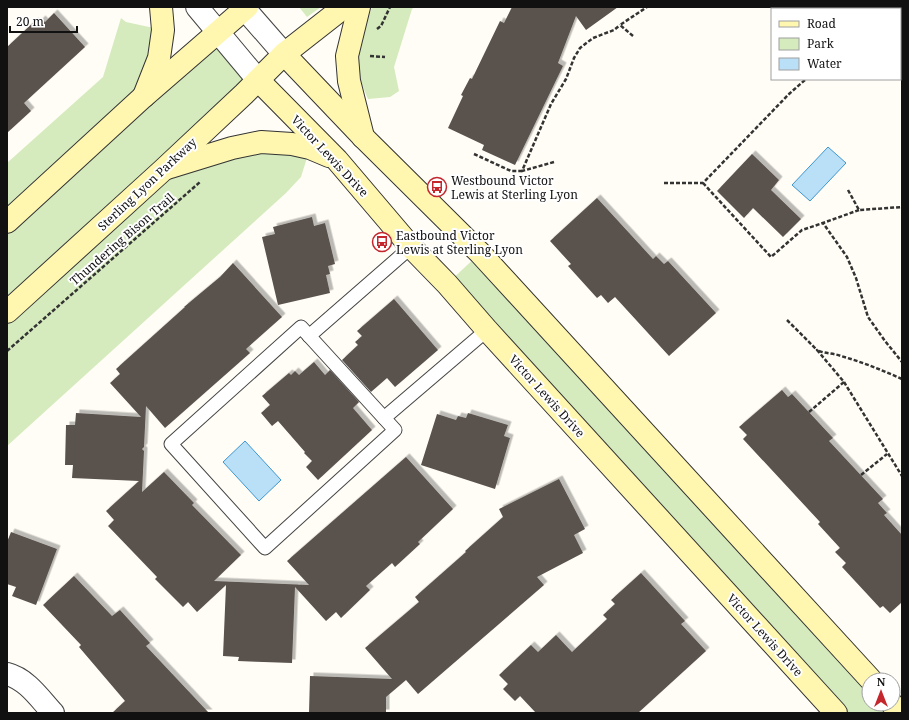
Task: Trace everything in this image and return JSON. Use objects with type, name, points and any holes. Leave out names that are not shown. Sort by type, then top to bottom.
[{"type":"street","points":[[142,98],[158,58],[163,30],[161,7]]},
{"type":"street","points":[[197,7],[258,80]]},
{"type":"street","name":"Sterling Lyon Parkway","points":[[7,312],[163,170],[284,54],[344,7]]},
{"type":"street","points":[[359,7],[347,56],[349,81],[364,138]]},
{"type":"street","points":[[7,222],[142,98],[245,8],[284,54],[364,138],[480,253],[864,672]]},
{"type":"street","name":"Victor Lewis Drive","points":[[258,80],[337,160],[411,247],[447,284],[487,330],[836,713]]},
{"type":"street","points":[[163,170],[232,148],[261,142],[292,144],[310,148],[337,160]]},
{"type":"street","points":[[7,674],[16,677],[31,689],[53,713]]},
{"type":"lane","points":[[309,336],[411,247]]},
{"type":"lane","points":[[300,327],[384,418],[395,430],[265,548],[171,444],[300,327]]},
{"type":"lane","points":[[384,418],[487,330]]},
{"type":"path","points":[[522,171],[551,104],[566,79],[574,58],[580,48],[593,38],[614,30],[647,7]]},
{"type":"path","points":[[620,25],[633,36]]},
{"type":"path","points":[[664,183],[703,183],[789,94],[805,80]]},
{"type":"path","points":[[474,154],[511,171],[522,171],[554,162]]},
{"type":"path","name":"Thundering Bison Trail","points":[[7,351],[201,181]]},
{"type":"path","points":[[703,183],[771,257],[802,230],[859,210],[902,206]]},
{"type":"path","points":[[848,190],[859,210]]},
{"type":"path","points":[[823,223],[846,257],[856,278],[868,317],[902,362]]},
{"type":"path","points":[[787,320],[817,350],[844,382],[887,454],[902,476]]},
{"type":"path","points":[[817,350],[824,354],[838,355],[863,363],[902,379]]},
{"type":"path","points":[[809,412],[844,382]]},
{"type":"path","points":[[861,475],[887,454]]},
{"type":"green space","points":[[299,7],[321,7],[307,17]]},
{"type":"green space","points":[[372,7],[415,7],[412,9],[394,67],[399,91],[390,97],[368,99],[360,78],[358,60],[360,42]]},
{"type":"green space","points":[[121,18],[126,22],[163,30],[143,97],[219,31],[258,80],[164,169],[200,158],[310,148],[301,177],[286,193],[7,446],[7,163],[103,77]]},
{"type":"green space","points":[[480,253],[862,672],[861,712],[900,713],[836,713],[447,284]]},
{"type":"water","points":[[828,147],[846,163],[810,201],[792,185]]},
{"type":"water","points":[[245,441],[281,480],[259,501],[223,462]]},
{"type":"building","points":[[512,7],[618,7],[586,30],[576,16],[558,63],[563,66],[515,165],[482,150],[484,145],[448,128],[463,96],[461,95],[470,78],[472,79],[500,21],[504,23]]},
{"type":"building","points":[[54,13],[85,47],[24,103],[31,111],[7,133],[7,47],[35,21],[37,24],[42,19],[45,22]]},
{"type":"building","points":[[752,154],[779,180],[771,190],[801,219],[783,237],[753,208],[744,218],[717,191]]},
{"type":"building","points":[[597,198],[653,259],[656,256],[664,264],[668,261],[716,313],[669,356],[615,297],[608,303],[601,295],[597,298],[568,266],[571,264],[550,241]]},
{"type":"building","points":[[312,217],[314,226],[325,223],[335,264],[328,266],[330,274],[326,275],[330,293],[278,305],[262,237],[275,234],[273,227]]},
{"type":"building","points":[[233,263],[282,317],[246,349],[250,353],[165,428],[146,406],[144,447],[142,449],[144,451],[142,492],[164,472],[194,503],[192,505],[241,555],[214,581],[309,585],[287,561],[406,457],[453,509],[418,542],[420,544],[395,567],[392,563],[366,586],[370,590],[341,618],[336,612],[326,621],[295,587],[292,663],[238,661],[239,657],[223,656],[226,585],[197,612],[188,602],[183,607],[155,579],[157,577],[108,526],[114,520],[106,511],[139,481],[72,478],[73,465],[65,465],[66,425],[75,425],[76,413],[141,417],[110,383],[120,374],[116,369],[184,307],[220,277]]},
{"type":"building","points":[[394,299],[438,350],[395,387],[387,378],[371,392],[342,360],[358,345],[355,342],[362,336],[357,331]]},
{"type":"building","points":[[314,362],[325,375],[330,370],[359,402],[353,408],[372,430],[318,480],[306,467],[312,461],[304,453],[305,452],[278,421],[272,426],[261,413],[270,405],[262,396],[289,373],[291,375],[295,371],[299,375]]},
{"type":"building","points":[[782,390],[788,397],[792,394],[833,438],[829,441],[883,499],[878,503],[887,513],[884,515],[902,535],[902,602],[890,613],[883,606],[880,608],[842,567],[846,563],[835,552],[840,548],[818,524],[820,522],[743,439],[747,435],[739,427]]},
{"type":"building","points":[[468,413],[508,425],[504,436],[510,438],[495,489],[421,465],[437,414],[456,420],[458,416],[466,418]]},
{"type":"building","points":[[559,479],[585,529],[574,535],[583,553],[537,577],[544,585],[418,694],[406,680],[386,697],[386,713],[309,713],[310,676],[392,679],[365,648],[419,602],[415,597],[503,517],[499,509]]},
{"type":"building","points":[[11,532],[57,549],[36,605],[12,596],[16,587],[7,584],[7,542]]},
{"type":"building","points":[[641,573],[685,621],[681,624],[706,651],[638,713],[536,713],[520,696],[515,701],[503,689],[508,684],[499,675],[531,645],[538,652],[556,635],[572,652],[607,619],[603,615],[615,604],[611,600]]},
{"type":"building","points":[[74,576],[112,616],[120,610],[150,643],[146,646],[209,713],[112,713],[125,701],[79,647],[81,645],[43,605]]},
{"type":"place","name":"Westbound Victor Lewis at Sterling Lyon","points":[[437,187]]},
{"type":"place","name":"Eastbound Victor Lewis at Sterling Lyon","points":[[382,242]]}]
